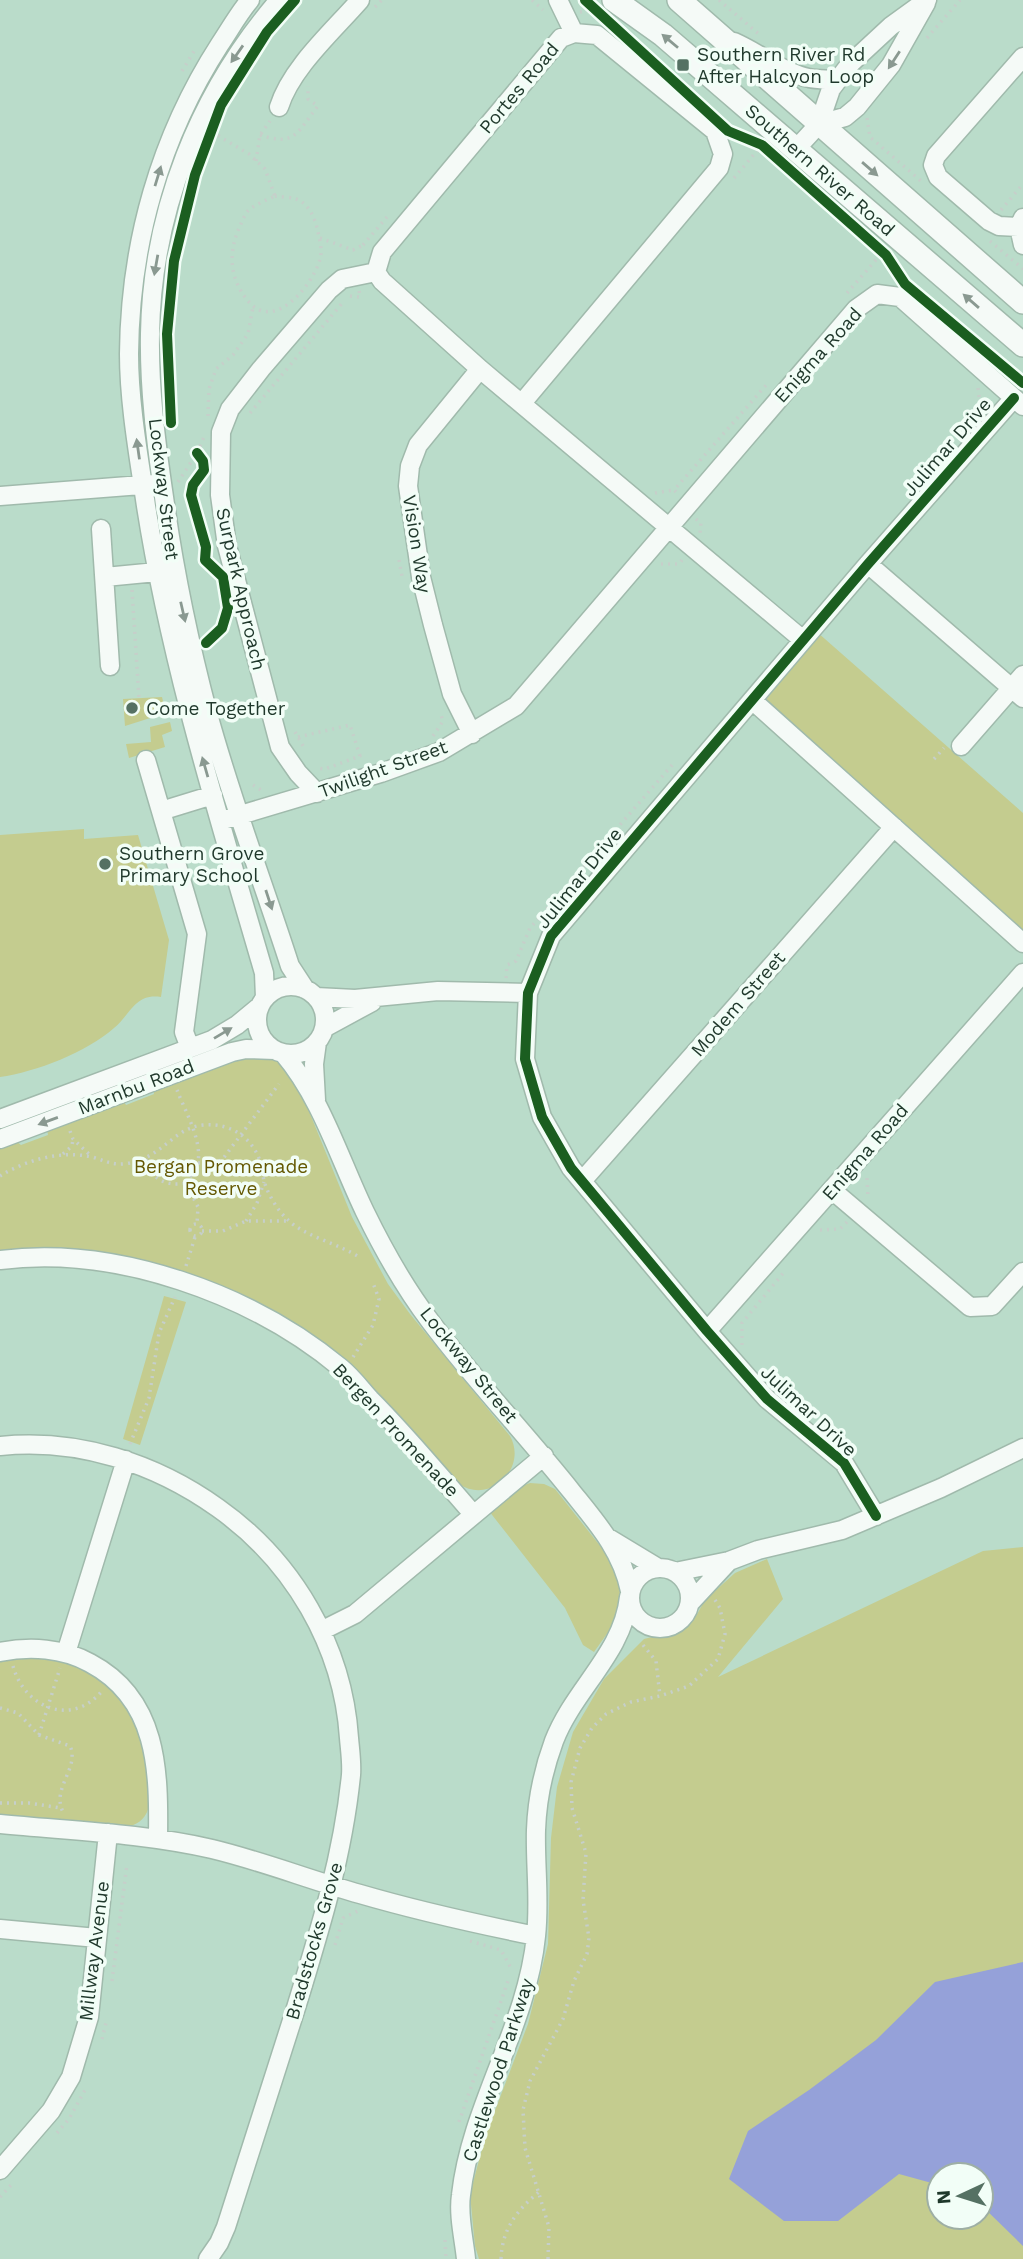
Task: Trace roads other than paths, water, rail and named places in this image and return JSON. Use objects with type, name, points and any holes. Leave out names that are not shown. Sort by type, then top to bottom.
[{"type":"main road","name":"Southern River Road","points":[[614,0],[663,35],[1023,345]]},
{"type":"main road","name":"Southern River Road","points":[[679,0],[1023,302]]},
{"type":"street","name":"Lockway Street","points":[[250,0],[200,76],[177,119],[138,245],[131,299],[129,357],[143,485],[165,571],[240,815],[290,966],[311,993]]},
{"type":"street","name":"Lockway Street","points":[[262,1002],[264,972],[184,693],[165,571],[169,484],[153,405],[150,334],[154,282],[166,223],[186,150],[227,69],[279,0]]},
{"type":"street","points":[[558,0],[574,33]]},
{"type":"street","points":[[796,149],[818,124],[837,80],[876,38],[927,0]]},
{"type":"street","points":[[818,124],[845,117],[857,107],[891,65],[927,0]]},
{"type":"street","points":[[279,107],[284,92],[296,75],[366,5]]},
{"type":"street","name":"Portes Road","points":[[376,272],[382,252],[561,38],[574,33],[597,34],[715,131],[723,154],[719,168],[523,403]]},
{"type":"street","points":[[718,35],[759,53],[786,70],[809,78],[837,80]]},
{"type":"street","points":[[1022,230],[999,226],[989,221],[938,177],[933,165],[936,156],[1023,57]]},
{"type":"street","points":[[376,272],[382,281],[480,369],[523,403],[667,529],[803,640]]},
{"type":"street","name":"Surpark Approach","points":[[317,793],[302,778],[280,747],[227,546],[220,495],[221,432],[230,409],[329,290],[342,279],[376,272]]},
{"type":"street","name":"Enigma Road","points":[[667,529],[856,309],[877,294],[900,297],[1018,402]]},
{"type":"street","name":"Vision Way","points":[[472,734],[452,694],[430,613],[421,577],[408,486],[410,466],[418,445],[480,369]]},
{"type":"street","name":"Julimar Drive","points":[[876,1516],[844,1462],[766,1399],[571,1167],[542,1117],[525,1059],[528,993],[551,936],[868,564],[1018,402]]},
{"type":"street","points":[[0,496],[169,484]]},
{"type":"street","points":[[101,529],[110,666]]},
{"type":"street","name":"Twilight Street","points":[[220,821],[317,793],[439,752],[516,706],[667,529]]},
{"type":"street","points":[[868,564],[1019,687],[961,746]]},
{"type":"street","points":[[105,577],[165,571]]},
{"type":"street","points":[[752,700],[1023,943]]},
{"type":"street","points":[[146,760],[197,934],[184,1032],[190,1048]]},
{"type":"street","points":[[161,811],[213,795]]},
{"type":"street","name":"Modem Street","points":[[582,1181],[894,827]]},
{"type":"street","name":"Enigma Road","points":[[707,1331],[1023,973]]},
{"type":"street","points":[[382,998],[351,1012],[301,1052],[279,1051],[262,1038],[259,1030],[258,1014],[262,1002],[279,988],[288,986],[311,993],[382,998],[438,991],[528,993]]},
{"type":"street","points":[[311,993],[322,1006],[325,1017],[320,1035]]},
{"type":"street","name":"Marnbu Road","points":[[0,1119],[222,1035],[262,1002]]},
{"type":"street","name":"Lockway Street","points":[[316,1103],[314,1064],[320,1035]]},
{"type":"street","name":"Marnbu Road","points":[[0,1139],[232,1052],[246,1049],[279,1051]]},
{"type":"street","name":"Lockway Street","points":[[279,1051],[297,1070],[316,1103],[365,1212],[391,1261],[429,1321],[544,1456],[607,1537],[626,1571],[630,1594]]},
{"type":"street","points":[[832,1190],[970,1307],[992,1306],[1023,1272]]},
{"type":"street","name":"Bergen Promenade","points":[[0,1260],[50,1258],[104,1263],[158,1273],[250,1308],[285,1328],[343,1369],[473,1514]]},
{"type":"street","name":"Bradstocks Grove","points":[[0,1446],[59,1445],[128,1452],[204,1498],[246,1528],[278,1563],[323,1630],[335,1663],[348,1720],[352,1773],[333,1886],[226,2227],[219,2244],[208,2259]]},
{"type":"street","points":[[729,1562],[690,1603],[680,1621],[661,1629],[651,1627],[635,1616],[630,1594],[637,1577],[651,1569],[667,1570],[729,1562],[758,1550],[842,1530],[1023,1448]]},
{"type":"street","points":[[62,1665],[128,1452]]},
{"type":"street","points":[[323,1630],[355,1615],[544,1456]]},
{"type":"street","name":"Lockway Street","points":[[607,1537],[667,1570]]},
{"type":"street","points":[[667,1570],[687,1585],[690,1603]]},
{"type":"street","name":"Castlewood Parkway","points":[[466,2259],[460,2197],[475,2129],[527,1990],[536,1936],[536,1829],[540,1794],[554,1741],[577,1697],[612,1649],[627,1616],[630,1594]]},
{"type":"street","name":"Castlewood Parkway","points":[[612,1649],[651,1627]]},
{"type":"street","points":[[0,1652],[32,1649],[62,1665],[92,1663],[113,1677],[132,1698],[140,1710],[152,1745],[158,1782],[158,1839]]},
{"type":"street","points":[[0,1824],[108,1833],[212,1849],[333,1886],[536,1936]]},
{"type":"street","name":"Millway Avenue","points":[[0,2170],[51,2110],[71,2077],[89,2017],[108,1833]]},
{"type":"street","points":[[0,1929],[97,1938]]},
{"type":"water","points":[[1023,1962],[1023,2246],[995,2219],[995,2161],[925,2161],[925,2181],[899,2174],[838,2221],[784,2221],[729,2179],[748,2131],[876,2040],[935,1982]]},
{"type":"place","name":"Southern River Rd After Halcyon Loop","points":[[683,65]]},
{"type":"place","name":"Come Together","points":[[132,708]]},
{"type":"place","name":"Southern Grove Primary School","points":[[105,864]]},
{"type":"park label","name":"Bergan Promenade Reserve","points":[[221,1177]]}]
